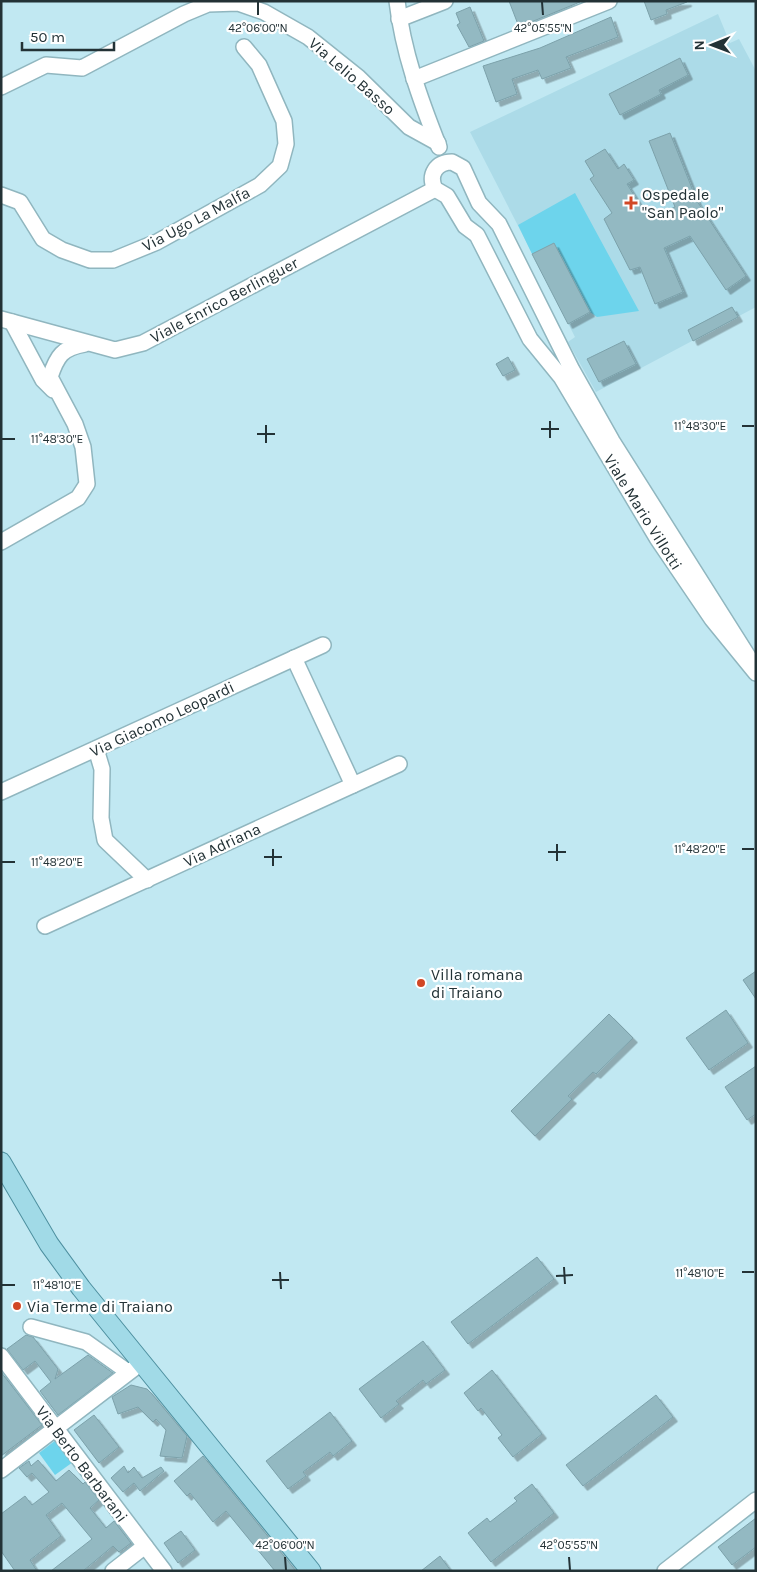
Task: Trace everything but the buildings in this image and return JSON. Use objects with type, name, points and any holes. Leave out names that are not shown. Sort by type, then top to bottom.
[{"type":"main road","points":[[1,1162],[49,1244],[135,1367],[312,1571]]},
{"type":"street","points":[[397,1],[402,40],[414,78],[446,162]]},
{"type":"street","points":[[399,19],[445,1]]},
{"type":"street","points":[[414,78],[609,1]]},
{"type":"street","name":"Via Lelio Basso","points":[[1,87],[46,65],[82,68],[184,14],[208,4],[238,3],[264,12],[308,37],[358,77],[409,127],[438,143]]},
{"type":"street","name":"Via Ugo La Malfa","points":[[1,195],[20,202],[44,238],[62,250],[90,260],[113,260],[157,242],[260,185],[280,166],[286,144],[284,121],[259,65],[244,47]]},
{"type":"street","points":[[446,162],[457,163],[466,175],[466,183],[462,190],[455,195],[441,192],[432,181],[434,172],[446,162]]},
{"type":"street","name":"Viale Mario Villotti","points":[[466,175],[479,203],[499,224],[556,338],[612,442],[756,669]]},
{"type":"street","name":"Viale Mario Villotti","points":[[441,192],[465,226],[477,235],[536,346],[561,377],[658,538],[712,619],[756,673]]},
{"type":"street","name":"Viale Enrico Berlinguer","points":[[6,320],[86,344],[115,350],[143,343],[441,192]]},
{"type":"street","points":[[6,320],[44,380],[60,398]]},
{"type":"street","points":[[536,346],[544,346],[556,338]]},
{"type":"street","points":[[1,542],[78,498],[88,484],[83,448],[74,424],[50,377],[56,360],[70,347],[86,344]]},
{"type":"street","name":"Via Giacomo Leopardi","points":[[1,792],[323,645]]},
{"type":"street","points":[[294,658],[353,785]]},
{"type":"street","points":[[96,749],[102,769],[101,818],[105,840],[146,880]]},
{"type":"street","name":"Via Adriana","points":[[46,926],[399,764]]},
{"type":"street","points":[[1,1470],[135,1367],[86,1342],[31,1326]]},
{"type":"street","name":"Via Berto Barbarani","points":[[1,1356],[164,1571]]},
{"type":"street","points":[[665,1571],[756,1500]]},
{"type":"street","points":[[113,1571],[145,1546]]},
{"type":"shaded area","name":"Ospedale \"San Paolo\"","points":[[718,14],[730,43],[739,39],[756,71],[756,307],[596,392],[568,342],[575,337],[470,132]]},
{"type":"shaded area","points":[[575,193],[639,311],[597,317],[590,312],[554,243],[532,254],[518,225]]},
{"type":"shaded area","points":[[56,1440],[73,1462],[55,1475],[39,1453]]},
{"type":"place","name":"Ospedale \"San Paolo\"","points":[[631,203]]},
{"type":"place","name":"Villa romana di Traiano","points":[[421,983]]},
{"type":"place","name":"Via Terme di Traiano","points":[[17,1306]]}]
